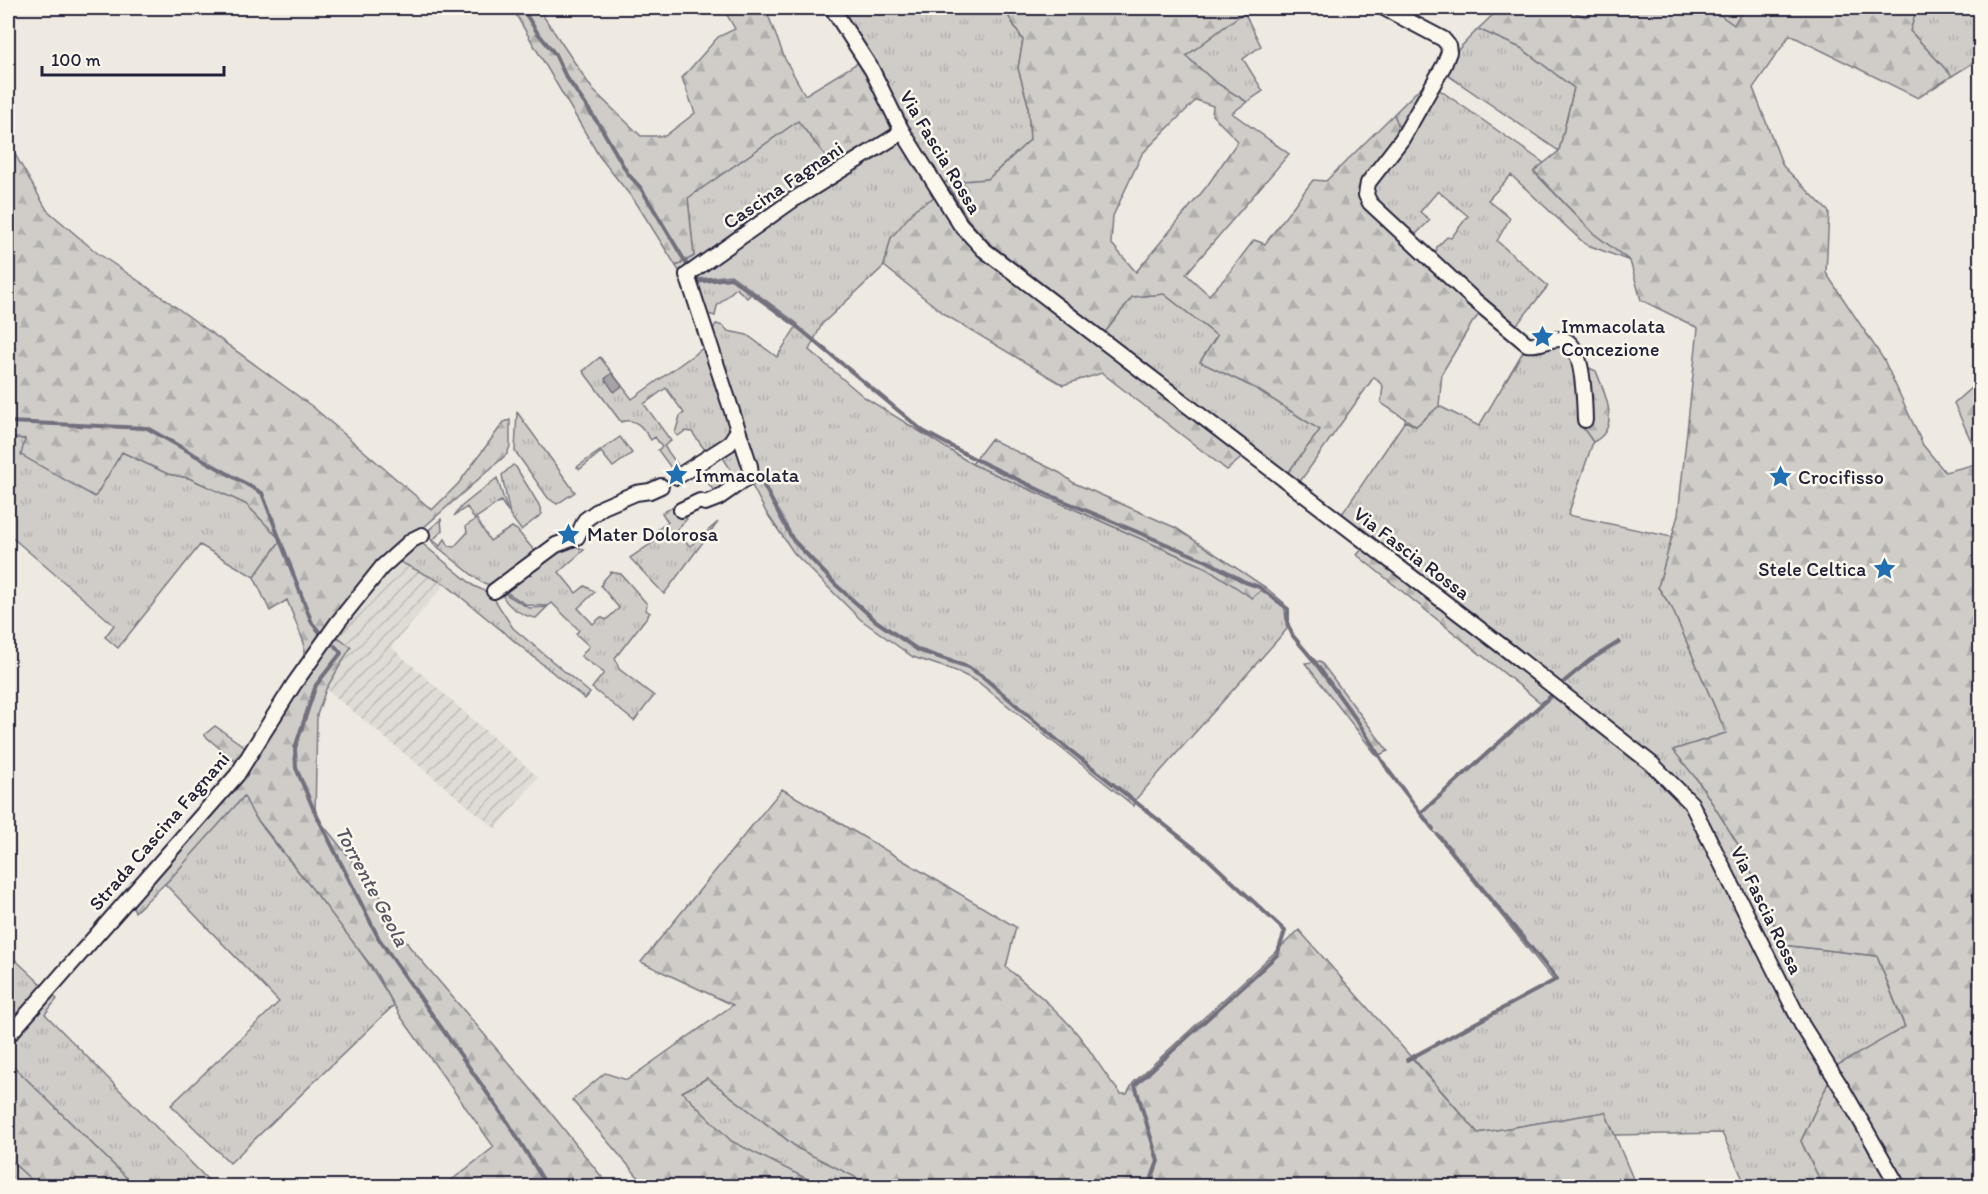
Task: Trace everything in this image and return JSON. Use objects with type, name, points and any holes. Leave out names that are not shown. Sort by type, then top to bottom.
[{"type":"street","name":"Via Fascia Rossa","points":[[832,8],[872,70],[901,129],[960,224],[983,249],[1652,764],[1691,803],[1802,1025],[1844,1090],[1898,1186]]},
{"type":"street","points":[[1384,8],[1443,39],[1448,45],[1449,52],[1419,112],[1402,139],[1368,183],[1366,195],[1378,212],[1527,344],[1534,345],[1562,339],[1570,343],[1577,351],[1580,364],[1585,420]]},
{"type":"street","name":"Cascina Fagnani","points":[[737,432],[687,275],[792,200],[896,136],[901,129]]},
{"type":"street","points":[[677,477],[729,444],[737,432]]},
{"type":"street","points":[[681,510],[700,501],[705,503],[718,498],[751,475],[750,466],[737,432]]},
{"type":"street","points":[[495,591],[556,545],[577,537],[585,520],[603,507],[636,493],[650,491],[661,486]]},
{"type":"street","name":"Strada Cascina Fagnani","points":[[8,1036],[237,775],[294,684],[382,567],[412,540],[422,535]]},
{"type":"shaded area","points":[[612,373],[622,386],[614,392],[605,379]]},
{"type":"shaded area","points":[[396,560],[445,584],[391,647],[538,777],[496,829],[326,689],[351,647],[333,633]]},
{"type":"green space","points":[[512,8],[538,8],[593,90],[641,136],[665,136],[695,113],[682,78],[718,37],[735,29],[723,8],[761,8],[768,15],[785,59],[805,95],[859,62],[883,103],[892,130],[885,138],[836,169],[798,121],[688,198],[694,256],[676,266],[637,204],[599,156]]},
{"type":"green space","points":[[836,8],[1009,8],[1009,17],[1023,40],[1018,68],[1028,104],[1030,140],[988,179],[939,183],[875,68]]},
{"type":"green space","points":[[1009,8],[1242,8],[1244,12],[1186,56],[1215,82],[1247,102],[1232,113],[1289,154],[1186,274],[1209,295],[1254,240],[1265,244],[1313,180],[1326,181],[1394,114],[1401,134],[1361,197],[1484,309],[1472,323],[1442,373],[1439,406],[1416,426],[1381,403],[1383,386],[1374,377],[1299,483],[1287,474],[1320,430],[1255,388],[1200,362],[1217,336],[1164,294],[1132,297],[1103,335],[986,246],[963,221],[939,183],[988,179],[1030,140],[1028,104],[1018,68],[1023,40],[1009,17]],"holes":[[[1196,100],[1213,106],[1212,115],[1238,141],[1207,186],[1136,272],[1111,243],[1113,216],[1142,154]]]},
{"type":"green space","points":[[1500,8],[1565,8],[1585,17],[1602,8],[1710,8],[1734,25],[1744,8],[1917,8],[1910,31],[1952,76],[1918,98],[1790,35],[1753,88],[1783,166],[1829,212],[1826,273],[1884,360],[1923,445],[1945,472],[1980,463],[1980,1186],[1823,1186],[1801,1141],[1836,1066],[1905,1027],[1877,956],[1783,945],[1741,849],[1699,782],[1673,750],[1726,733],[1672,608],[1658,587],[1678,515],[1698,328],[1641,300],[1630,261],[1593,233],[1534,171],[1559,151],[1574,88],[1521,48],[1478,29]]},
{"type":"green space","points":[[1565,8],[1602,8],[1585,17]]},
{"type":"green space","points":[[1710,8],[1744,8],[1734,25]]},
{"type":"green space","points":[[1917,8],[1980,8],[1980,55],[1973,63],[1952,76],[1910,31]]},
{"type":"green space","points":[[1244,12],[1261,46],[1243,59],[1263,91],[1247,102],[1215,82],[1186,56]]},
{"type":"green space","points":[[1478,29],[1521,48],[1574,88],[1559,151],[1443,72],[1451,57]]},
{"type":"green space","points":[[1434,74],[1401,134],[1394,114]]},
{"type":"green space","points":[[1434,86],[1544,163],[1534,172],[1593,233],[1630,261],[1585,244],[1511,175],[1488,200],[1510,218],[1497,241],[1548,286],[1515,327],[1435,256],[1437,247],[1447,237],[1451,238],[1468,216],[1438,191],[1420,212],[1430,220],[1413,237],[1375,204],[1371,186]]},
{"type":"green space","points":[[798,121],[836,169],[682,276],[676,266],[694,256],[688,198]]},
{"type":"green space","points":[[904,138],[938,195],[891,238],[884,266],[822,324],[809,350],[864,397],[972,464],[1207,568],[1252,597],[1265,587],[1284,603],[1287,629],[1136,799],[1134,806],[978,682],[956,671],[913,657],[860,619],[794,553],[766,512],[750,482],[757,480],[713,329],[716,324],[728,331],[747,335],[777,357],[798,324],[731,275],[698,279],[696,275],[829,181]]},
{"type":"green space","points":[[8,142],[47,210],[96,252],[158,294],[313,407],[432,510],[458,484],[504,422],[510,420],[510,446],[507,454],[364,580],[333,633],[351,647],[326,689],[317,715],[315,815],[382,898],[409,946],[547,1108],[609,1186],[444,1186],[494,1147],[401,1017],[375,971],[253,814],[244,796],[171,878],[135,912],[132,903],[249,773],[204,735],[215,726],[245,747],[304,657],[304,643],[287,600],[270,611],[254,577],[281,540],[246,504],[189,478],[168,474],[122,452],[95,497],[21,455],[25,439],[8,437]]},
{"type":"green space","points":[[938,195],[956,225],[1246,454],[1227,470],[1102,373],[1063,385],[947,316],[884,266],[891,238],[916,208]]},
{"type":"green space","points":[[731,279],[751,294],[747,298],[736,288],[717,306],[715,316],[708,314],[698,283]]},
{"type":"green space","points":[[1164,294],[1217,336],[1200,362],[1255,388],[1320,430],[1287,474],[1103,335],[1132,297]]},
{"type":"green space","points":[[1570,343],[1590,414],[1584,429],[1593,442],[1568,515],[1672,537],[1658,587],[1672,608],[1726,733],[1674,750],[1699,782],[1741,849],[1783,945],[1877,956],[1905,1028],[1836,1067],[1801,1141],[1823,1186],[1746,1186],[1722,1133],[1615,1135],[1605,1112],[1478,1133],[1413,1058],[1554,981],[1419,813],[1552,694],[1340,517],[1405,421],[1416,426],[1439,406],[1479,426],[1527,345]]},
{"type":"green space","points":[[706,346],[733,434],[707,453],[692,432],[685,431],[678,436],[675,433],[680,416],[684,413],[666,388],[644,404],[671,441],[664,446],[677,464],[677,476],[658,450],[662,447],[655,437],[651,440],[635,422],[621,422],[583,371],[600,357],[632,399]]},
{"type":"green space","points":[[1581,364],[1596,371],[1609,410],[1607,428],[1602,436],[1593,442],[1584,429],[1589,414]]},
{"type":"green space","points":[[1980,380],[1980,461],[1954,403]]},
{"type":"green space","points":[[517,412],[575,492],[557,504],[548,498],[515,451]]},
{"type":"green space","points":[[8,437],[122,452],[168,474],[189,478],[246,504],[281,540],[254,577],[200,545],[118,648],[105,637],[114,625],[8,534]]},
{"type":"green space","points":[[620,437],[632,453],[613,467],[601,452],[580,469],[577,467]]},
{"type":"green space","points":[[991,439],[1060,473],[1074,483],[1176,528],[1265,587],[1252,598],[1207,568],[972,464]]},
{"type":"green space","points":[[738,446],[748,466],[738,481],[720,453]]},
{"type":"green space","points":[[513,465],[539,505],[542,514],[521,530],[510,515],[502,475]]},
{"type":"green space","points":[[719,471],[729,486],[716,494],[706,480]]},
{"type":"green space","points":[[497,478],[508,512],[501,501],[476,518],[490,541],[512,527],[537,554],[499,583],[490,585],[481,582],[434,544],[428,535],[430,529],[441,519],[442,531],[433,540],[440,546],[445,539],[449,546],[454,547],[467,533],[466,526],[475,520],[467,507],[454,516],[462,506]]},
{"type":"green space","points":[[673,507],[687,519],[675,531],[690,546],[718,522],[664,594],[630,558],[658,539],[653,533],[668,522],[662,513]]},
{"type":"green space","points":[[418,540],[474,586],[491,594],[513,628],[590,693],[585,699],[445,584],[396,560]]},
{"type":"green space","points":[[574,545],[584,550],[559,572],[576,593],[585,586],[595,592],[578,608],[593,624],[601,617],[606,620],[619,608],[601,586],[611,572],[621,574],[647,604],[646,610],[650,613],[615,658],[619,669],[654,696],[634,721],[592,688],[604,673],[581,656],[589,646],[576,634],[579,630],[552,603],[548,606],[527,605],[504,591],[565,546],[567,549]]},
{"type":"green space","points":[[1365,546],[1552,694],[1541,703],[1357,555]]},
{"type":"green space","points":[[502,592],[529,608],[547,607],[536,618],[531,617],[510,606]]},
{"type":"green space","points":[[1320,661],[1388,751],[1377,756],[1305,663]]},
{"type":"green space","points":[[782,789],[1016,927],[1006,967],[1066,1021],[1121,1094],[1127,1094],[1133,1083],[1299,930],[1478,1133],[1605,1112],[1636,1186],[873,1186],[799,1149],[707,1078],[682,1092],[731,1141],[807,1179],[811,1186],[646,1186],[572,1100],[605,1073],[627,1080],[733,1005],[641,962]]},
{"type":"green space","points":[[244,796],[263,828],[351,939],[394,1005],[230,1163],[171,1105],[279,1002],[165,884]]},
{"type":"green space","points":[[8,953],[57,999],[45,1014],[214,1186],[135,1186],[8,1061]]},
{"type":"green space","points":[[8,1061],[135,1186],[38,1186],[8,1158],[8,1144],[11,1139],[8,1136]]},
{"type":"green space","points":[[707,1078],[799,1149],[974,1186],[811,1186],[807,1179],[731,1141],[682,1092]]},
{"type":"green space","points":[[8,1158],[38,1186],[8,1186]]},
{"type":"waterway","points":[[522,8],[537,32],[555,54],[565,75],[602,129],[628,174],[640,187],[689,268]]},
{"type":"waterway","points":[[949,189],[966,219],[990,245],[1295,480]]},
{"type":"waterway","points":[[703,303],[697,281],[731,278],[794,324],[923,431],[1054,497],[1209,562],[1259,587],[1288,609],[1288,625],[1293,636],[1314,661],[1358,722],[1388,770],[1433,829]]},
{"type":"waterway","name":"Torrente Geola","points":[[8,422],[147,428],[262,493],[312,623],[322,635]]},
{"type":"waterway","points":[[756,471],[793,540],[836,585],[876,621],[918,650],[968,667],[982,676],[1057,740],[1208,859],[1285,931],[1277,955],[1135,1085],[1158,1161],[1149,1186]]},
{"type":"waterway","points":[[1560,685],[1590,660],[1619,642]]},
{"type":"waterway","name":"Torrente Geola","points":[[335,646],[341,653],[316,685],[295,748],[296,768],[313,808],[379,939],[509,1124],[547,1186]]},
{"type":"waterway","points":[[1421,813],[1553,694]]},
{"type":"waterway","points":[[1407,1060],[1557,979],[1438,835]]},
{"type":"place","name":"Immacolata Concezione","points":[[1543,337]]},
{"type":"place","name":"Immacolata","points":[[677,475]]},
{"type":"place","name":"Crocifisso","points":[[1780,477]]},
{"type":"place","name":"Mater Dolorosa","points":[[569,534]]},
{"type":"place","name":"Stele Celtica","points":[[1884,569]]}]
